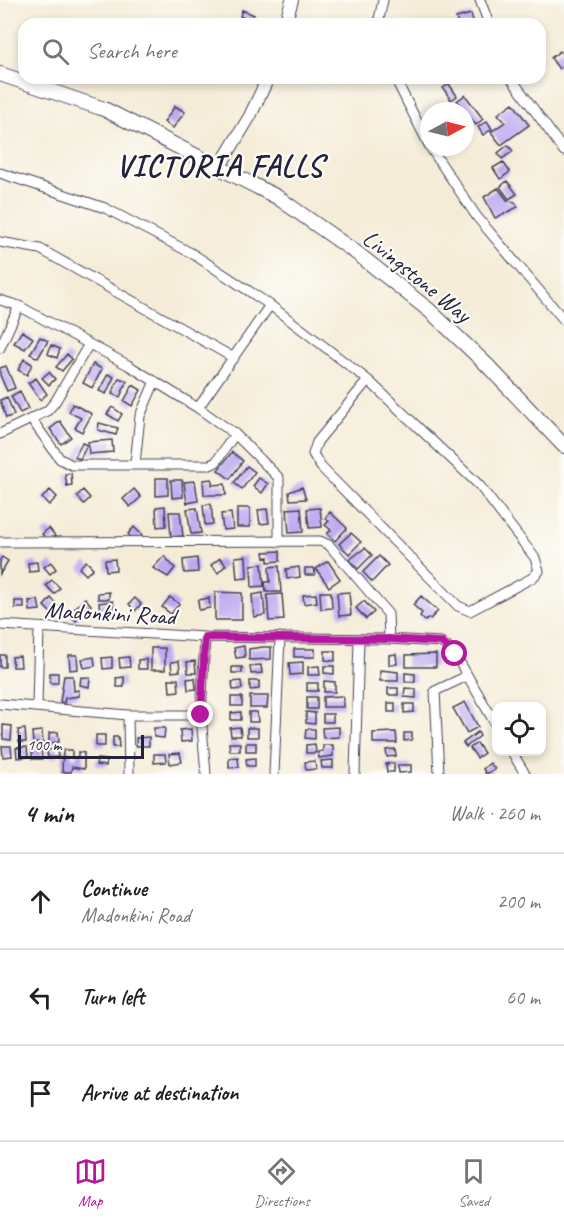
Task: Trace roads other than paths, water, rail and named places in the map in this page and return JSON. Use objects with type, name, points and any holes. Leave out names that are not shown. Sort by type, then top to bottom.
[{"type":"highway","name":"Livingstone Way","points":[[0,74],[18,80]]},
{"type":"highway","name":"Livingstone Way","points":[[30,84],[104,109],[277,197],[358,254],[430,311],[487,365],[564,446]]},
{"type":"main road","points":[[287,18],[292,0]]},
{"type":"main road","points":[[220,166],[250,116],[265,84]]},
{"type":"street","points":[[379,18],[383,0]]},
{"type":"street","points":[[480,0],[487,18]]},
{"type":"street","points":[[398,84],[420,127]]},
{"type":"street","points":[[515,84],[564,151]]},
{"type":"street","points":[[437,156],[477,217],[564,320]]},
{"type":"street","points":[[0,173],[105,208],[193,254],[270,305],[368,380],[479,485],[535,558],[539,571],[532,578],[470,611],[458,606],[321,467],[313,454],[317,442],[368,380]]},
{"type":"street","points":[[0,242],[40,249],[234,358]]},
{"type":"street","points":[[0,300],[19,306],[155,381],[235,434],[279,478],[279,542]]},
{"type":"street","points":[[198,408],[270,305]]},
{"type":"street","points":[[0,348],[19,306]]},
{"type":"street","points":[[0,434],[33,420],[55,402],[89,344]]},
{"type":"street","points":[[135,464],[140,416],[155,381]]},
{"type":"street","points":[[33,420],[64,463],[76,466],[213,464],[235,434]]},
{"type":"street","points":[[0,542],[320,541],[329,545],[388,614],[389,639]]},
{"type":"street","name":"Madonkini Road","points":[[0,625],[205,637],[389,639],[445,644],[455,654],[492,718]]},
{"type":"street","points":[[37,707],[39,628]]},
{"type":"street","points":[[205,637],[201,715],[206,774]]},
{"type":"street","points":[[273,774],[280,638]]},
{"type":"street","points":[[355,774],[359,639]]},
{"type":"street","points":[[438,774],[435,691],[467,676]]},
{"type":"street","points":[[0,705],[128,715],[201,715]]},
{"type":"street","points":[[128,715],[129,774]]},
{"type":"street","points":[[514,756],[525,774]]},
{"type":"district","name":"VICTORIA FALLS","points":[[220,166]]}]
